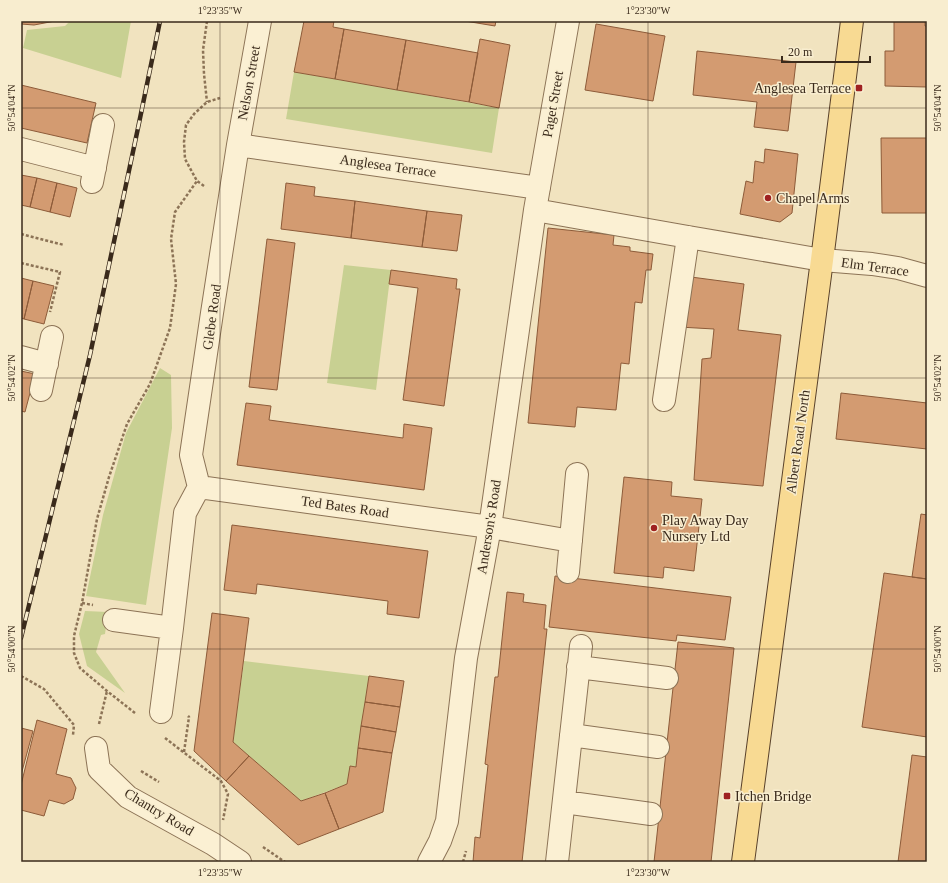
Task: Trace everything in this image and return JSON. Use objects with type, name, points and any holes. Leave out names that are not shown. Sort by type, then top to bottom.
[{"type":"main road","name":"Albert Road North","points":[[743,862],[852,21]]},
{"type":"street","name":"Nelson Street","points":[[238,145],[260,21]]},
{"type":"street","name":"Paget Street","points":[[539,188],[568,21]]},
{"type":"street","points":[[21,149],[93,175],[103,125]]},
{"type":"street","name":"Anglesea Terrace","points":[[238,145],[539,188]]},
{"type":"street","name":"Glebe Road","points":[[200,487],[192,455],[238,145]]},
{"type":"street","name":"Anderson's Road","points":[[429,862],[440,841],[447,821],[466,658],[490,527],[539,188]]},
{"type":"street","points":[[535,210],[822,260]]},
{"type":"street","points":[[664,400],[688,237]]},
{"type":"street","name":"Elm Terrace","points":[[822,260],[879,265],[898,268],[927,276]]},
{"type":"street","points":[[41,390],[52,337]]},
{"type":"street","points":[[21,357],[47,364]]},
{"type":"street","points":[[568,572],[577,474]]},
{"type":"street","points":[[161,712],[185,513],[200,487]]},
{"type":"street","name":"Ted Bates Road","points":[[200,487],[490,527],[571,541]]},
{"type":"street","points":[[114,620],[172,628]]},
{"type":"street","points":[[557,862],[581,646]]},
{"type":"street","points":[[578,667],[667,678]]},
{"type":"street","points":[[571,735],[658,747]]},
{"type":"street","name":"Chantry Road","points":[[96,748],[99,769],[128,797],[213,844],[229,861]]},
{"type":"street","points":[[564,802],[651,814]]},
{"type":"path","points":[[207,21],[203,50],[207,102]]},
{"type":"path","points":[[230,197],[215,194],[197,181],[185,159],[184,142],[186,125],[194,114],[207,102],[229,96],[246,98]]},
{"type":"path","points":[[137,715],[80,668],[74,653],[74,636],[82,603],[97,519],[110,477],[127,424],[150,384],[170,328],[176,284],[171,239],[175,212],[197,181]]},
{"type":"path","points":[[21,234],[64,245]]},
{"type":"path","points":[[21,263],[60,272],[44,335],[52,337]]},
{"type":"path","points":[[21,676],[44,689],[74,725]]},
{"type":"path","points":[[96,748],[100,718],[107,691]]},
{"type":"path","points":[[160,734],[221,781],[228,794],[223,821]]},
{"type":"path","points":[[464,862],[466,851]]},
{"type":"green space","points":[[70,21],[131,21],[121,78],[23,48],[27,30],[65,26]]},
{"type":"green space","points":[[294,72],[499,108],[492,153],[286,119]]},
{"type":"green space","points":[[344,265],[391,270],[376,390],[327,383]]},
{"type":"green space","points":[[160,368],[171,375],[172,428],[146,605],[86,596],[103,515],[126,433]]},
{"type":"green space","points":[[85,611],[108,612],[105,634],[101,635],[96,652],[125,693],[87,666],[79,634]]},
{"type":"green space","points":[[244,661],[369,676],[356,767],[350,766],[347,784],[301,801],[233,742]]},
{"type":"building","points":[[21,21],[55,21],[34,25],[21,24]]},
{"type":"building","points":[[304,21],[334,21],[333,27],[344,29],[335,79],[294,72]]},
{"type":"building","points":[[465,21],[496,21],[495,26]]},
{"type":"building","points":[[894,21],[925,21],[925,26],[927,26],[927,87],[885,86],[885,51],[894,51]]},
{"type":"building","points":[[596,24],[665,36],[653,101],[585,90]]},
{"type":"building","points":[[344,29],[406,40],[397,90],[335,79]]},
{"type":"building","points":[[480,39],[510,45],[499,108],[469,102]]},
{"type":"building","points":[[406,40],[478,53],[469,102],[397,90]]},
{"type":"building","points":[[697,51],[796,62],[788,131],[754,127],[757,102],[693,95]]},
{"type":"building","points":[[21,85],[96,103],[87,143],[21,128]]},
{"type":"building","points":[[881,138],[927,138],[927,213],[882,213]]},
{"type":"building","name":"Chapel Arms","points":[[765,149],[798,154],[792,213],[780,222],[740,214],[746,181],[753,183],[755,161],[764,163]]},
{"type":"building","points":[[21,175],[37,178],[30,207],[21,205]]},
{"type":"building","points":[[37,178],[57,183],[50,212],[30,207]]},
{"type":"building","points":[[57,183],[77,188],[70,217],[50,212]]},
{"type":"building","points":[[286,183],[315,187],[314,196],[355,201],[351,238],[281,229]]},
{"type":"building","points":[[355,201],[427,211],[422,247],[351,238]]},
{"type":"building","points":[[427,211],[462,215],[457,251],[422,247]]},
{"type":"building","points":[[548,228],[614,235],[613,245],[630,247],[630,251],[653,254],[651,270],[646,270],[642,303],[635,302],[629,364],[621,363],[616,410],[577,407],[575,427],[528,423]]},
{"type":"building","points":[[267,239],[295,243],[277,390],[249,387]]},
{"type":"building","points":[[391,270],[457,279],[456,289],[460,289],[444,406],[403,400],[418,288],[389,284]]},
{"type":"building","points":[[691,277],[744,284],[738,330],[781,335],[763,486],[694,480],[702,359],[711,358],[714,329],[679,327]]},
{"type":"building","points":[[21,278],[33,281],[24,319],[21,318]]},
{"type":"building","points":[[33,281],[54,286],[44,324],[24,319]]},
{"type":"building","points":[[21,371],[35,374],[25,412],[21,411]]},
{"type":"building","points":[[841,393],[927,403],[927,449],[836,439]]},
{"type":"building","points":[[246,403],[271,406],[269,420],[403,438],[404,424],[432,428],[424,490],[237,465]]},
{"type":"building","points":[[624,477],[672,482],[671,496],[702,499],[694,571],[664,567],[663,578],[614,573]]},
{"type":"building","points":[[921,514],[927,515],[927,579],[912,577]]},
{"type":"building","points":[[232,525],[428,551],[419,618],[387,614],[388,601],[257,584],[256,594],[224,590]]},
{"type":"building","points":[[884,573],[927,579],[927,737],[862,727]]},
{"type":"building","points":[[555,576],[731,597],[725,640],[677,635],[676,641],[549,627]]},
{"type":"building","points":[[507,592],[524,594],[523,602],[546,605],[544,629],[547,629],[522,862],[473,862],[475,837],[480,838],[488,765],[485,764],[495,677],[498,677]]},
{"type":"building","points":[[212,613],[249,618],[233,742],[249,756],[226,781],[194,751]]},
{"type":"building","points":[[678,642],[734,648],[711,862],[654,862]]},
{"type":"building","points":[[369,676],[404,681],[400,707],[365,702]]},
{"type":"building","points":[[365,702],[400,707],[396,732],[361,726]]},
{"type":"building","points":[[37,720],[67,729],[56,774],[71,778],[76,788],[73,799],[64,804],[49,800],[44,816],[21,810],[21,785]]},
{"type":"building","points":[[361,726],[396,732],[392,753],[358,748]]},
{"type":"building","points":[[21,728],[33,731],[21,775]]},
{"type":"building","points":[[358,748],[392,753],[383,812],[339,829],[325,793],[347,784],[350,766],[356,767]]},
{"type":"building","points":[[912,755],[927,757],[927,862],[898,862]]},
{"type":"building","points":[[249,756],[301,801],[325,793],[339,829],[298,845],[226,781]]},
{"type":"railway","points":[[21,638],[90,355],[160,21]]},
{"type":"place","name":"Anglesea Terrace","points":[[859,88]]},
{"type":"place","name":"Chapel Arms","points":[[768,198]]},
{"type":"place","name":"Play Away Day Nursery Ltd","points":[[654,528]]},
{"type":"place","name":"Itchen Bridge","points":[[727,796]]}]
